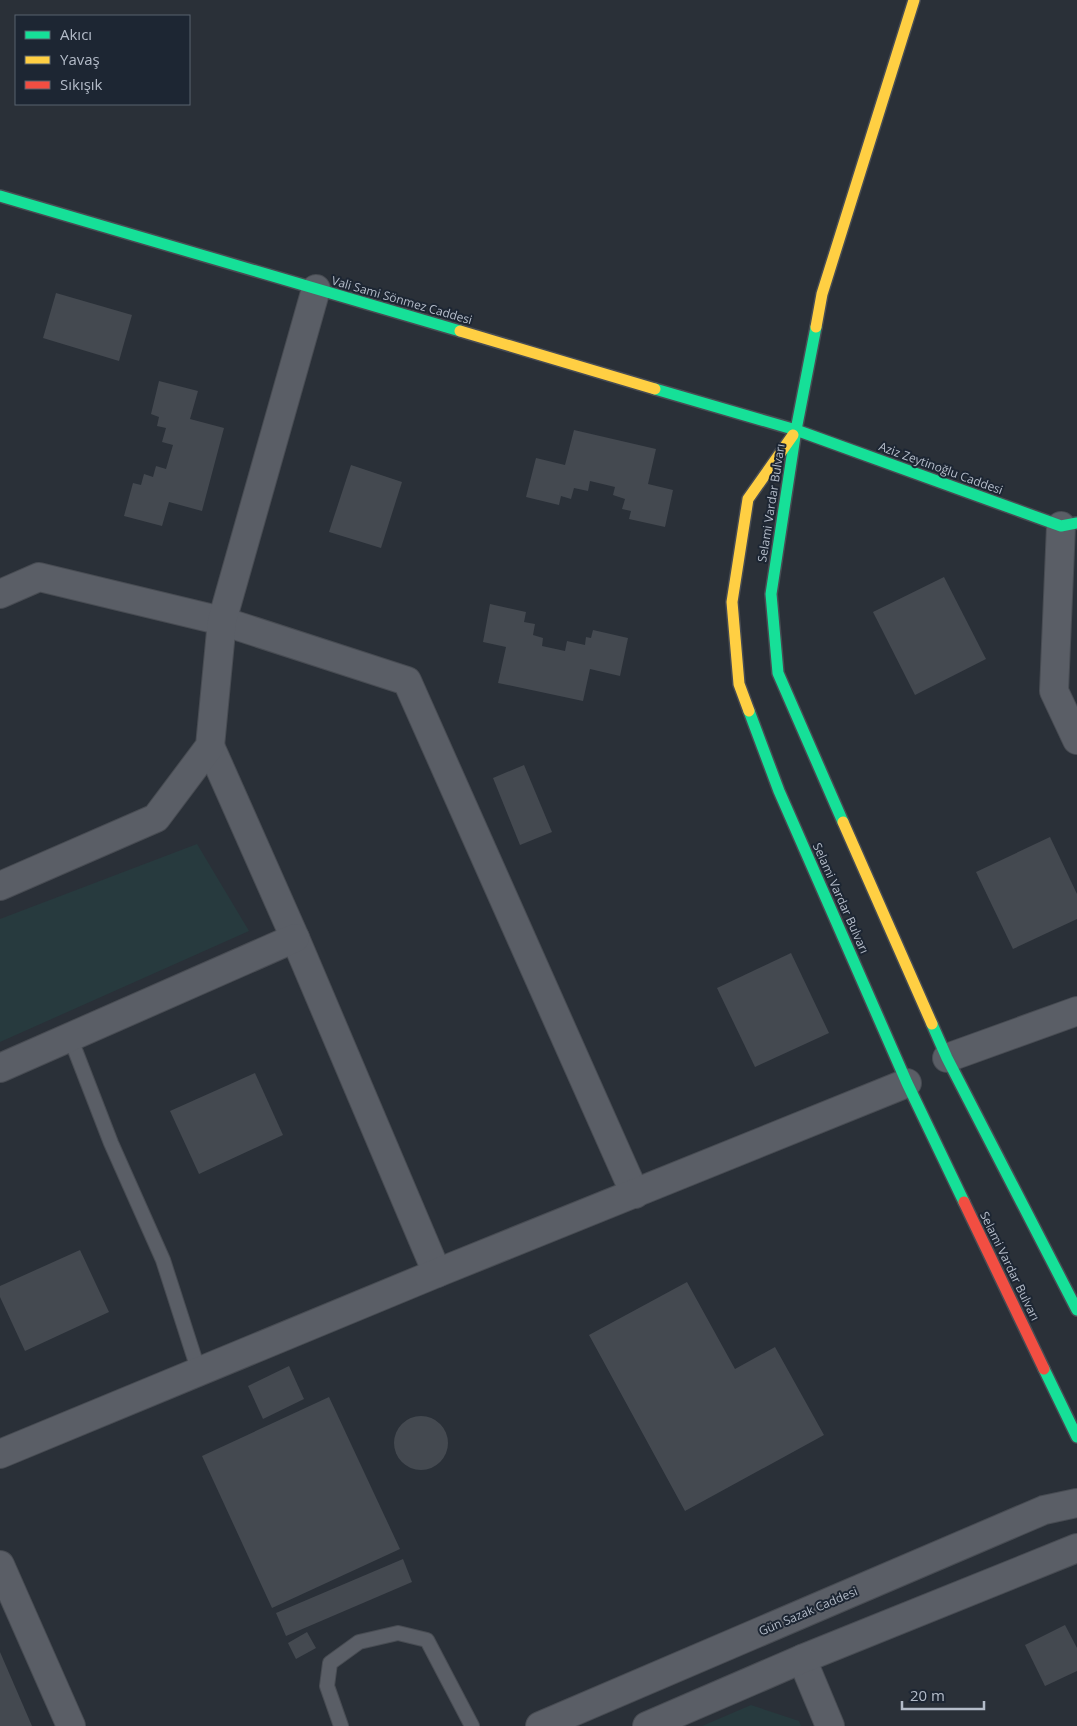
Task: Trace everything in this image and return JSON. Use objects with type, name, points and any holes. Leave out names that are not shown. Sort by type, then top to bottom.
[{"type":"street","points":[[796,430],[822,294],[914,0]]},
{"type":"street","name":"Vali Sami Sönmez Caddesi","points":[[0,196],[796,430]]},
{"type":"street","points":[[316,289],[222,621],[210,746],[295,938],[437,1273]]},
{"type":"street","name":"Aziz Zeytinoğlu Caddesi","points":[[796,430],[1069,525]]},
{"type":"street","name":"Selami Vardar Bulvarı","points":[[796,430],[772,594],[778,673],[947,1058],[1077,1310]]},
{"type":"street","name":"Selami Vardar Bulvarı","points":[[796,430],[748,498],[732,602],[740,684],[778,791],[906,1083],[1077,1437]]},
{"type":"street","points":[[1069,525],[1054,691],[1077,740]]},
{"type":"street","points":[[0,594],[39,577],[222,621],[407,681],[635,1194]]},
{"type":"street","points":[[0,886],[156,818],[210,746]]},
{"type":"street","points":[[0,1068],[295,938]]},
{"type":"street","points":[[947,1058],[1077,1011]]},
{"type":"street","points":[[0,1454],[437,1273],[906,1083]]},
{"type":"street","name":"Gün Sazak Caddesi","points":[[540,1726],[1044,1510],[1077,1503]]},
{"type":"street","points":[[647,1726],[802,1659],[1077,1548]]},
{"type":"street","points":[[0,1565],[71,1726]]},
{"type":"street","points":[[802,1659],[830,1726]]},
{"type":"lane","points":[[70,1037],[111,1143],[163,1260],[199,1372]]},
{"type":"lane","points":[[342,1726],[327,1686],[330,1662],[359,1642],[398,1633],[427,1640],[472,1726]]},
{"type":"green space","points":[[197,844],[249,931],[0,1042],[0,919]]},
{"type":"green space","points":[[751,1705],[799,1721],[801,1726],[702,1726]]},
{"type":"building","points":[[56,293],[132,315],[119,361],[43,338]]},
{"type":"building","points":[[159,381],[198,391],[190,419],[224,428],[202,511],[169,502],[162,526],[124,516],[133,483],[141,485],[144,474],[153,477],[156,466],[166,469],[173,445],[162,442],[166,428],[157,426],[159,417],[151,414]]},
{"type":"building","points":[[574,430],[656,449],[648,484],[673,490],[665,527],[629,519],[631,511],[622,509],[625,499],[613,495],[615,487],[590,481],[588,491],[574,488],[571,499],[561,496],[559,505],[526,497],[536,458],[565,465]]},
{"type":"building","points":[[351,465],[402,482],[381,548],[329,532]]},
{"type":"building","points":[[944,577],[986,659],[915,695],[873,612]]},
{"type":"building","points":[[490,604],[526,612],[524,622],[535,624],[533,635],[543,638],[542,646],[565,651],[567,641],[585,645],[586,637],[591,638],[593,630],[628,638],[620,676],[590,669],[583,701],[498,683],[506,647],[483,642]]},
{"type":"building","points":[[524,765],[552,832],[520,845],[493,778]]},
{"type":"building","points":[[1050,837],[1077,894],[1077,919],[1013,949],[976,872]]},
{"type":"building","points":[[791,953],[829,1033],[755,1067],[717,988]]},
{"type":"building","points":[[255,1073],[283,1135],[199,1174],[170,1111]]},
{"type":"building","points":[[80,1250],[109,1312],[25,1351],[0,1297],[0,1286]]},
{"type":"building","points":[[687,1282],[735,1369],[775,1347],[824,1435],[685,1511],[589,1335]]},
{"type":"building","points":[[289,1366],[304,1399],[263,1419],[248,1386]]},
{"type":"building","points":[[329,1397],[400,1549],[272,1608],[202,1456]]},
{"type":"building","points":[[416,1416],[426,1416],[436,1420],[444,1428],[448,1443],[444,1458],[436,1466],[426,1470],[416,1470],[406,1466],[398,1458],[394,1448],[394,1438],[398,1428],[406,1420]]},
{"type":"building","points":[[403,1559],[412,1582],[286,1636],[276,1613]]},
{"type":"building","points":[[1065,1625],[1077,1648],[1077,1671],[1045,1686],[1025,1645]]},
{"type":"building","points":[[307,1632],[316,1648],[296,1659],[288,1643]]},
{"type":"building","points":[[0,1652],[32,1726],[0,1726]]},
{"type":"traffic: fast","points":[[0,196],[460,331]]},
{"type":"traffic: fast","points":[[816,327],[796,430],[771,594],[778,673],[843,822]]},
{"type":"traffic: fast","points":[[655,389],[796,430],[1061,526],[1077,523]]},
{"type":"traffic: fast","points":[[749,711],[779,791],[907,1083],[964,1202]]},
{"type":"traffic: fast","points":[[932,1024],[947,1058],[1077,1310]]},
{"type":"traffic: fast","points":[[1044,1369],[1077,1437]]},
{"type":"traffic: slow","points":[[816,327],[822,294],[914,0]]},
{"type":"traffic: slow","points":[[460,331],[655,389]]},
{"type":"traffic: slow","points":[[749,711],[739,684],[732,602],[748,499],[793,435]]},
{"type":"traffic: slow","points":[[843,822],[932,1024]]},
{"type":"traffic: jam","points":[[964,1202],[1044,1369]]}]
